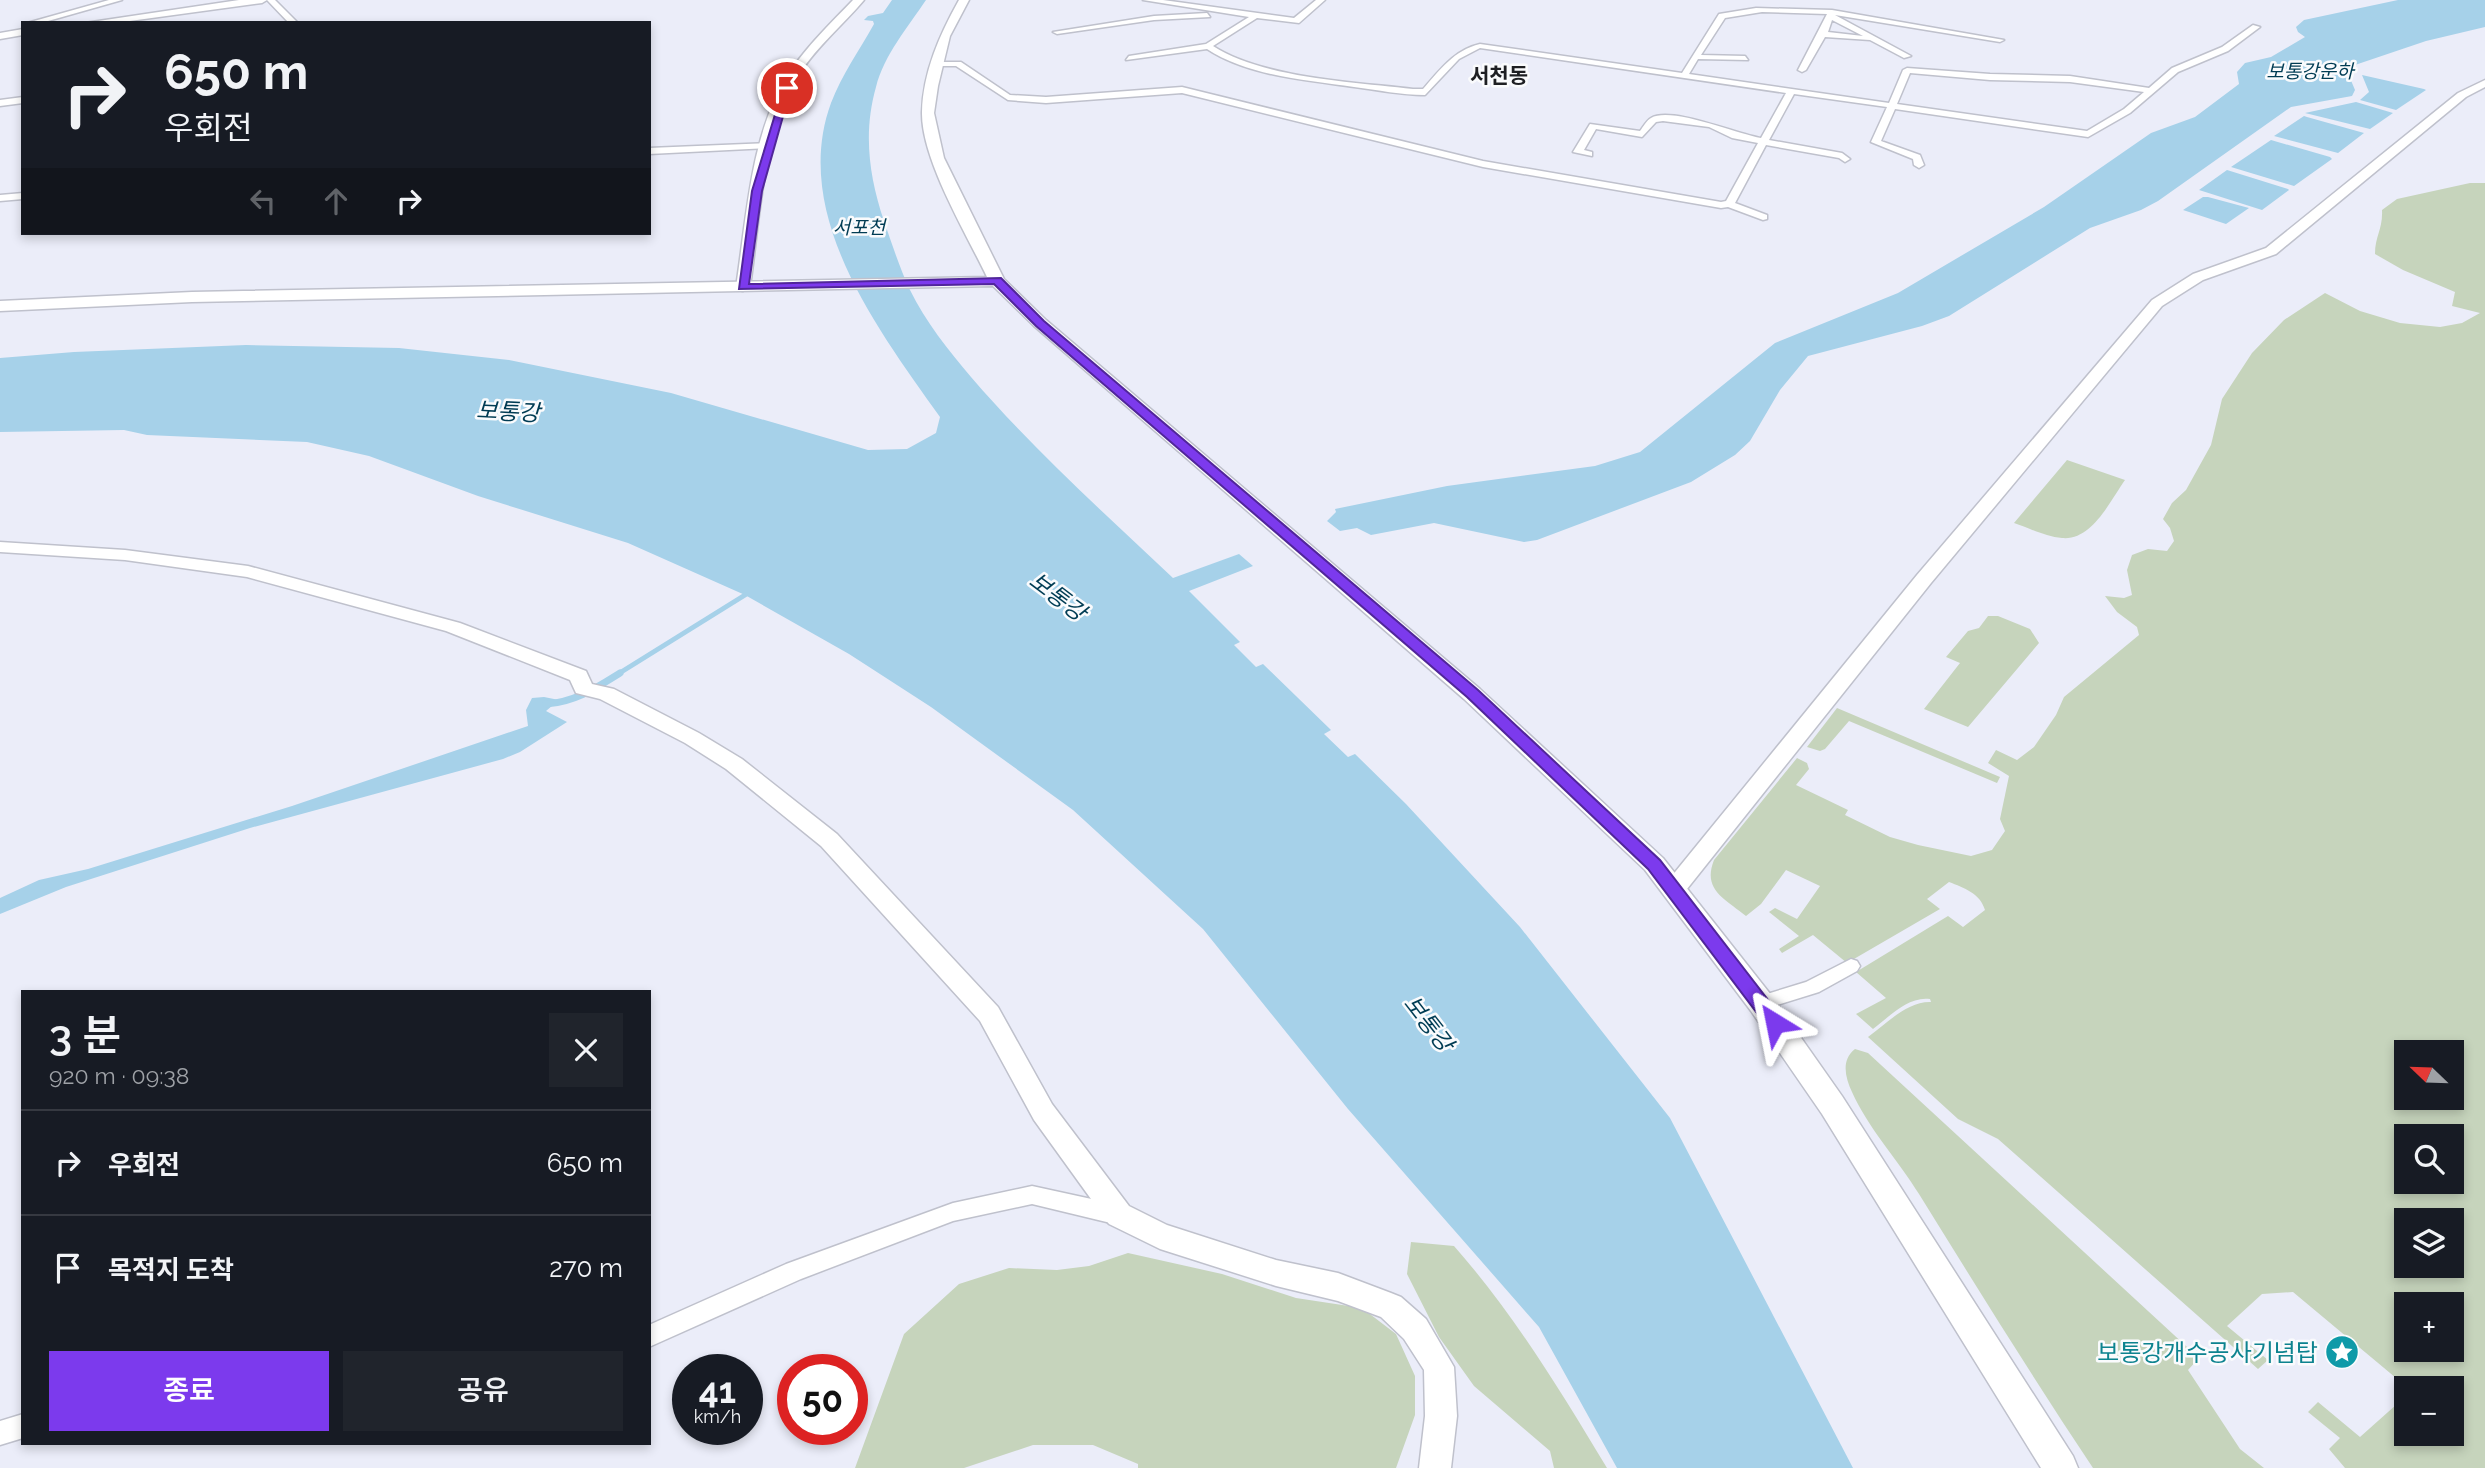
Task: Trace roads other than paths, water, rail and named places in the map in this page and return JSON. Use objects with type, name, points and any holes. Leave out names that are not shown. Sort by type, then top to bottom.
[{"type":"main road","points":[[964,0],[944,36],[928,113],[937,158],[997,281],[1040,323],[1472,694],[1654,864],[1761,1003],[1832,1105],[2061,1468]]},
{"type":"main road","points":[[0,306],[192,297],[997,281]]},
{"type":"street","points":[[39,21],[118,0]]},
{"type":"street","points":[[103,21],[262,0]]},
{"type":"street","points":[[271,0],[293,21]]},
{"type":"street","points":[[743,287],[757,191],[787,88],[796,73],[859,0]]},
{"type":"street","points":[[1147,0],[1296,21],[1321,0]]},
{"type":"street","points":[[1685,74],[1723,16],[1733,12],[1799,9],[1903,21],[2000,40]]},
{"type":"street","points":[[1057,32],[1154,18],[1234,12]]},
{"type":"street","points":[[1129,58],[1209,46],[1258,14]]},
{"type":"street","points":[[1802,70],[1831,14]]},
{"type":"street","points":[[1831,14],[1907,56]]},
{"type":"street","points":[[1209,46],[1226,56],[1263,68],[1413,92],[1425,92],[1458,55],[1469,47],[1480,46],[2088,134],[2127,111],[2175,70],[2225,49],[2256,27]]},
{"type":"street","points":[[0,36],[21,32]]},
{"type":"street","points":[[1823,34],[1876,40]]},
{"type":"street","points":[[1696,57],[1745,58]]},
{"type":"street","points":[[937,64],[958,64],[1008,97],[1046,100],[1182,90],[1483,164],[1673,195],[1713,205],[1729,204],[1763,217]]},
{"type":"street","points":[[1919,165],[1917,156],[1876,142],[1907,70],[2003,78],[2070,79],[2151,91]]},
{"type":"street","points":[[1675,888],[1924,579],[2157,303],[2198,277],[2271,251],[2462,95],[2485,83]]},
{"type":"street","points":[[1729,204],[1792,90]]},
{"type":"street","points":[[0,103],[21,100]]},
{"type":"street","points":[[1589,154],[1578,152],[1593,126],[1642,134],[1653,120],[1663,118],[1710,125],[1735,136],[1842,156],[1845,159]]},
{"type":"street","points":[[651,150],[769,145]]},
{"type":"street","points":[[0,198],[21,196]]},
{"type":"street","points":[[0,547],[173,559],[248,572],[453,627],[579,676],[583,688],[692,738],[734,764],[829,840],[989,1014],[1043,1112],[1119,1215]]},
{"type":"street","points":[[1761,1003],[1812,986],[1851,966]]},
{"type":"street","points":[[651,1335],[793,1270],[953,1212],[1032,1195],[1119,1215],[1160,1236],[1276,1273],[1338,1287],[1391,1307],[1415,1329],[1439,1367],[1441,1416],[1435,1468]]},
{"type":"street","points":[[0,1433],[21,1427]]},
{"type":"water","points":[[892,0],[926,0],[897,42],[876,87],[870,121],[871,171],[896,256],[916,302],[930,324],[971,377],[1019,430],[1173,578],[1239,554],[1253,566],[1189,591],[1240,642],[1234,645],[1256,667],[1263,664],[1331,730],[1324,734],[1348,757],[1355,754],[1406,804],[1520,927],[1670,1118],[1853,1468],[1617,1468],[1539,1327],[1348,1109],[1203,929],[1073,810],[931,707],[849,654],[745,595],[628,543],[478,496],[369,456],[307,442],[147,435],[124,430],[0,432],[0,358],[246,345],[399,348],[509,360],[671,393],[868,450],[907,449],[936,433],[940,417],[891,347],[847,270],[831,229],[822,187],[821,145],[835,92],[874,24],[873,21],[864,20],[868,16],[883,13]]},
{"type":"water","name":"보통강운하","points":[[2398,0],[2485,0],[2485,27],[2426,41],[2352,66],[2347,71],[2355,90],[2352,96],[2291,107],[2158,201],[2090,228],[1949,316],[1922,326],[1808,356],[1780,390],[1750,441],[1735,455],[1691,482],[1537,540],[1524,542],[1434,523],[1371,535],[1357,528],[1340,531],[1327,521],[1336,512],[1335,509],[1447,486],[1595,466],[1640,452],[1775,343],[1898,293],[2044,207],[2151,133],[2195,117],[2239,84],[2237,72],[2245,63],[2271,57],[2305,37],[2296,27],[2304,20]]},
{"type":"water","points":[[2362,75],[2426,90],[2396,110],[2360,100],[2369,92]]},
{"type":"water","points":[[2356,102],[2393,113],[2370,129],[2305,113]]},
{"type":"water","points":[[2304,116],[2364,133],[2338,153],[2274,136]]},
{"type":"water","points":[[2271,140],[2332,159],[2294,186],[2231,167]]},
{"type":"water","points":[[2227,170],[2289,190],[2262,210],[2199,190]]},
{"type":"water","points":[[2203,197],[2249,208],[2226,224],[2183,210]]},
{"type":"water","points":[[532,698],[559,700],[546,711],[567,722],[520,752],[503,759],[250,828],[66,887],[0,914],[0,898],[39,880],[88,869],[292,806],[528,726],[526,710]]},
{"type":"waterway","points":[[618,674],[745,595]]},
{"type":"waterway","points":[[546,704],[576,697],[620,673]]},
{"type":"place","name":"보통강개수공사기념탑","points":[[2342,1352]]},
{"type":"district","name":"서천동","points":[[1499,75]]},
{"type":"water label","name":"서포천","points":[[859,227]]},
{"type":"water label","name":"보통강","points":[[508,411]]},
{"type":"water label","name":"보통강","points":[[1058,596]]},
{"type":"water label","name":"보통강","points":[[1429,1023]]}]
